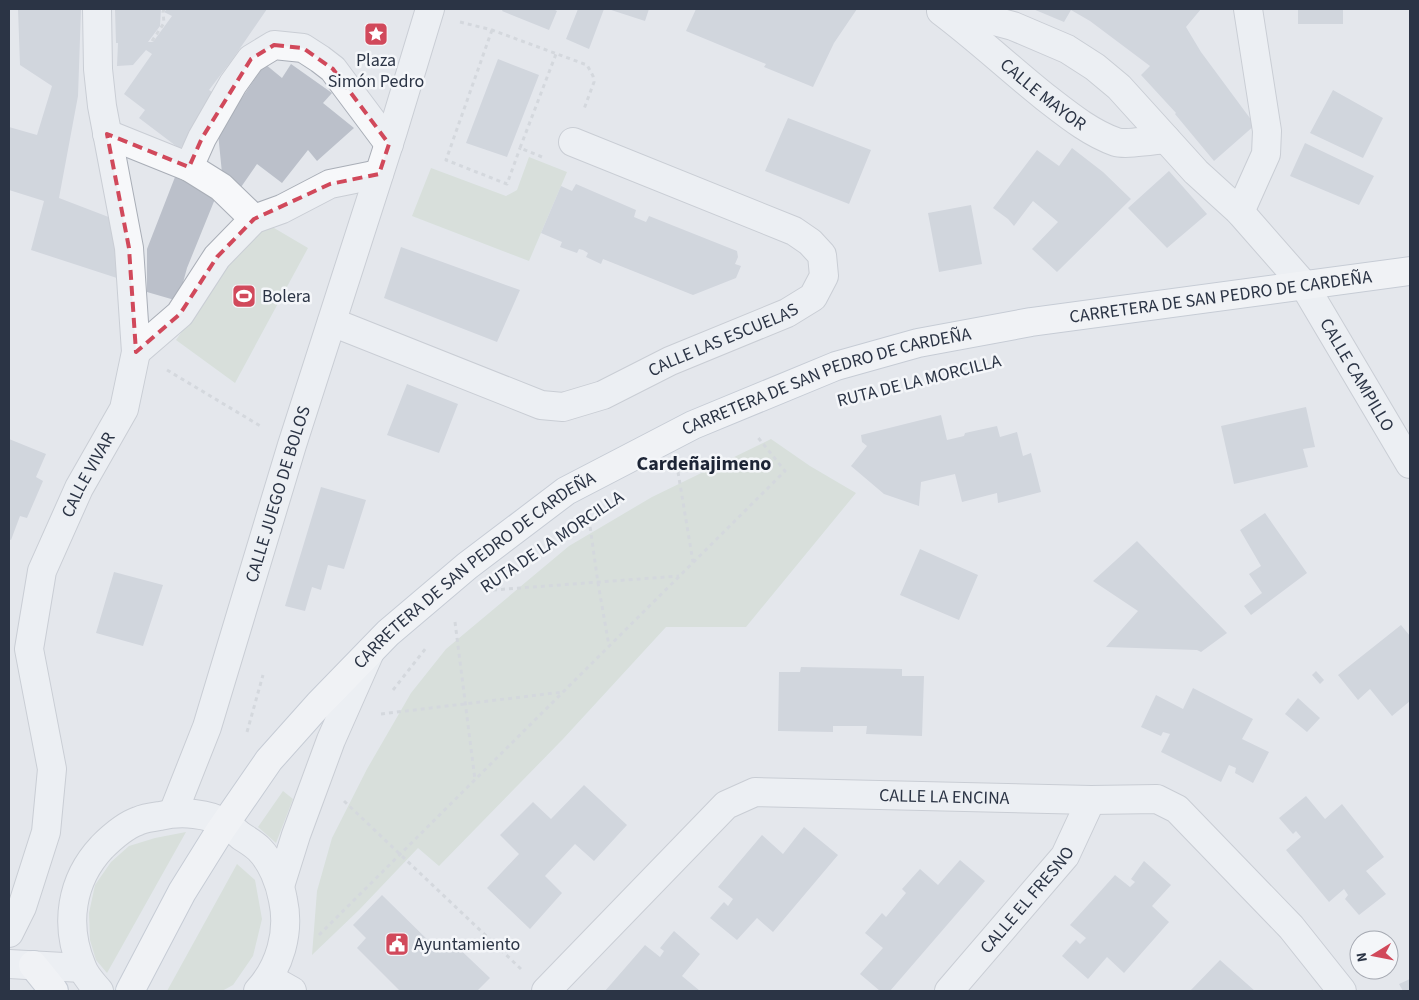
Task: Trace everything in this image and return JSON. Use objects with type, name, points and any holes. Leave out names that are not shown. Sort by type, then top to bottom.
[{"type":"main road","name":"CARRETERA DE SAN PEDRO DE CARDEÑA","points":[[130,991],[182,892],[220,831],[269,760],[319,704],[388,633],[467,566],[566,492],[693,425],[836,366],[918,343],[1031,322],[1410,271]]},
{"type":"main road","points":[[21,965],[54,991]]},
{"type":"street","name":"CALLE VIVAR","points":[[9,933],[22,907],[46,832],[52,769],[29,649],[42,571],[79,488],[124,409],[136,352],[129,248],[102,106],[98,69],[97,9]]},
{"type":"street","name":"CALLE MAYOR","points":[[938,9],[966,30],[1017,75],[1089,129],[1118,143],[1166,139]]},
{"type":"street","points":[[949,9],[992,14],[1013,26],[1067,49],[1094,67],[1119,87],[1196,172],[1240,212],[1304,285]]},
{"type":"street","points":[[1240,212],[1266,154],[1267,131],[1248,9]]},
{"type":"street","name":"CALLE JUEGO DE BOLOS","points":[[173,813],[206,727],[292,445],[389,144],[429,11]]},
{"type":"street","points":[[189,167],[202,138],[233,84],[250,59],[274,45],[303,48],[333,69],[389,144]]},
{"type":"street","points":[[107,134],[189,167],[221,187],[254,219]]},
{"type":"street","name":"CALLE LAS ESCUELAS","points":[[332,322],[541,405],[563,407],[603,395],[670,361],[787,313],[813,297],[824,276],[822,255],[810,242],[794,231],[573,142]]},
{"type":"street","points":[[136,352],[180,314],[217,257],[254,219],[282,209],[330,184],[379,174]]},
{"type":"street","name":"CALLE CAMPILLO","points":[[1304,285],[1410,464]]},
{"type":"street","points":[[9,632],[29,649]]},
{"type":"street","points":[[280,886],[296,835],[331,740],[372,650]]},
{"type":"street","name":"CALLE LA ENCINA","points":[[546,991],[726,805],[755,792],[1091,800],[1157,799],[1177,809],[1291,926],[1342,991]]},
{"type":"street","name":"CALLE EL FRESNO","points":[[949,991],[1065,856],[1091,800]]},
{"type":"street","points":[[99,991],[82,968],[72,931],[72,906],[78,886],[90,860],[112,836],[137,821],[173,813],[202,815],[226,824],[260,850],[276,874],[286,911],[285,932],[277,963],[264,984],[292,991]]},
{"type":"street","points":[[21,965],[82,968]]},
{"type":"path","points":[[152,41],[164,23],[164,9]]},
{"type":"path","points":[[429,11],[492,30],[587,65],[594,82],[573,142],[560,163],[520,148]]},
{"type":"path","points":[[492,30],[446,160],[508,184],[556,54]]},
{"type":"path","points":[[136,352],[292,445]]},
{"type":"path","points":[[314,941],[785,471],[754,432],[762,429]]},
{"type":"path","points":[[677,464],[693,563]]},
{"type":"path","points":[[588,513],[609,647]]},
{"type":"path","points":[[488,591],[679,576]]},
{"type":"path","points":[[454,614],[475,780]]},
{"type":"path","points":[[387,697],[430,644]]},
{"type":"path","points":[[379,709],[375,714],[564,692]]},
{"type":"path","points":[[341,799],[523,971]]},
{"type":"highlighted area","points":[[274,45],[303,48],[333,69],[389,144],[379,174],[330,184],[254,219],[217,257],[180,314],[136,352],[129,248],[107,134],[189,167],[202,138],[251,59]]},
{"type":"green space","points":[[529,157],[567,172],[529,261],[412,216],[431,168],[506,196],[517,190]]},
{"type":"green space","name":"Bolera","points":[[269,225],[308,248],[235,383],[176,340],[236,253]]},
{"type":"green space","points":[[771,439],[810,466],[856,493],[746,627],[666,627],[563,739],[439,866],[418,848],[359,910],[312,955],[317,891],[332,838],[367,769],[411,693],[446,649],[569,546],[652,497]]},
{"type":"green space","points":[[283,791],[293,799],[276,843],[258,827]]},
{"type":"green space","points":[[186,832],[107,973],[96,960],[90,940],[89,913],[95,885],[111,862],[129,846],[155,838]]},
{"type":"green space","points":[[237,864],[255,880],[262,919],[253,956],[233,985],[222,991],[167,991]]},
{"type":"building","points":[[18,9],[81,9],[78,96],[59,198],[119,221],[120,279],[31,250],[44,201],[9,190],[9,127],[37,135],[52,86],[20,65]]},
{"type":"building","points":[[115,9],[161,9],[160,26],[148,42],[153,42],[172,16],[164,12],[167,9],[267,9],[209,90],[217,95],[180,149],[139,118],[145,110],[124,94],[152,54],[146,50],[133,65],[117,66],[118,43],[116,43]]},
{"type":"building","points":[[503,9],[553,9],[557,11],[549,30],[502,11]]},
{"type":"building","points":[[578,9],[604,9],[589,49],[566,39]]},
{"type":"building","points":[[608,9],[649,9],[645,21]]},
{"type":"building","points":[[696,9],[857,9],[834,43],[813,87],[764,67],[766,64],[686,31]]},
{"type":"building","points":[[1033,9],[1201,9],[1186,27],[1201,52],[1255,125],[1214,161],[1176,113],[1141,75],[1150,66],[1090,21],[1071,10],[1064,22]]},
{"type":"building","points":[[1298,9],[1343,9],[1343,24],[1298,24]]},
{"type":"building","points":[[498,59],[539,75],[507,157],[466,143]]},
{"type":"building","points":[[265,64],[282,78],[291,64],[332,93],[323,103],[354,128],[317,161],[308,150],[282,183],[257,164],[239,190],[222,173],[218,133]]},
{"type":"building","points":[[1333,90],[1383,118],[1363,158],[1310,133]]},
{"type":"building","points":[[788,118],[871,150],[849,204],[765,171]]},
{"type":"building","points":[[1305,143],[1374,176],[1359,205],[1290,176]]},
{"type":"building","points":[[1072,148],[1103,172],[1131,199],[1057,272],[1032,249],[1058,222],[1033,201],[1014,226],[993,208],[1037,150],[1059,166]]},
{"type":"building","points":[[1169,171],[1207,214],[1167,248],[1128,208]]},
{"type":"building","points":[[175,177],[217,194],[187,268],[178,301],[147,292],[147,249]]},
{"type":"building","points":[[576,184],[636,210],[634,217],[646,222],[649,216],[737,251],[738,257],[735,264],[741,266],[736,278],[693,295],[603,259],[601,264],[586,257],[588,253],[583,250],[579,249],[577,253],[560,247],[562,242],[541,233],[561,186],[572,191]]},
{"type":"building","points":[[971,205],[982,264],[939,272],[928,213]]},
{"type":"building","points":[[401,247],[520,290],[497,342],[384,298]]},
{"type":"building","points":[[407,384],[458,404],[439,453],[387,435]]},
{"type":"building","points":[[1306,407],[1315,447],[1303,449],[1308,467],[1234,484],[1221,426]]},
{"type":"building","points":[[941,415],[947,440],[964,436],[965,433],[997,426],[1000,437],[1017,432],[1023,456],[1031,453],[1041,492],[998,503],[997,493],[962,502],[955,474],[921,482],[919,506],[884,494],[851,466],[867,446],[862,442],[861,435]]},
{"type":"building","points":[[9,439],[46,454],[36,477],[43,481],[27,518],[20,516],[11,540],[9,539]]},
{"type":"building","points":[[321,487],[366,500],[344,569],[328,565],[321,590],[312,587],[305,611],[285,606]]},
{"type":"building","points":[[1265,513],[1307,573],[1251,615],[1244,606],[1262,593],[1249,574],[1261,566],[1240,530]]},
{"type":"building","points":[[1137,541],[1227,633],[1201,652],[1197,650],[1106,647],[1138,611],[1093,581]]},
{"type":"building","points":[[920,549],[978,575],[959,620],[900,595]]},
{"type":"building","points":[[114,572],[163,585],[143,646],[96,633]]},
{"type":"building","points":[[1401,625],[1410,636],[1410,701],[1392,716],[1370,689],[1358,700],[1338,675]]},
{"type":"building","points":[[801,667],[902,669],[902,676],[924,676],[922,736],[866,734],[867,726],[833,726],[833,732],[778,731],[779,672],[800,672]]},
{"type":"building","points":[[1316,671],[1324,680],[1320,684],[1312,675]]},
{"type":"building","points":[[1193,688],[1253,719],[1242,739],[1269,752],[1253,783],[1235,773],[1236,768],[1229,765],[1221,782],[1161,752],[1170,734],[1163,732],[1161,736],[1141,727],[1156,695],[1183,709]]},
{"type":"building","points":[[1298,698],[1320,718],[1307,732],[1285,714]]},
{"type":"building","points":[[584,785],[627,825],[594,861],[575,844],[545,876],[562,893],[530,929],[487,888],[519,854],[500,835],[533,802],[551,819]]},
{"type":"building","points":[[1306,796],[1325,819],[1342,804],[1384,857],[1366,871],[1386,894],[1359,915],[1345,899],[1348,895],[1344,889],[1329,902],[1286,850],[1301,837],[1296,831],[1293,834],[1279,818]]},
{"type":"building","points":[[804,827],[838,855],[773,932],[757,918],[737,940],[710,918],[724,902],[728,906],[733,899],[718,887],[762,835],[783,854]]},
{"type":"building","points":[[960,860],[985,881],[890,991],[880,991],[860,974],[883,948],[865,933],[882,913],[886,917],[906,893],[902,889],[920,869],[938,885]]},
{"type":"building","points":[[1144,861],[1171,885],[1152,906],[1169,922],[1124,973],[1107,957],[1088,979],[1062,956],[1076,940],[1080,944],[1086,938],[1070,925],[1115,875],[1130,887],[1135,882],[1131,879]]},
{"type":"building","name":"Ayuntamiento","points":[[382,895],[437,949],[449,939],[490,978],[477,991],[400,991],[357,948],[366,938],[353,925]]},
{"type":"building","points":[[674,931],[700,954],[682,976],[700,991],[605,991],[645,945],[660,957],[664,951],[660,948]]},
{"type":"building","points":[[1220,960],[1255,991],[1190,991]]},
{"type":"building","points":[[1410,979],[1410,991],[1403,991],[1399,984]]},
{"type":"place","name":"Plaza Simón Pedro","points":[[376,34]]},
{"type":"place","name":"Bolera","points":[[244,296]]},
{"type":"place","name":"Ayuntamiento","points":[[397,944]]},
{"type":"district","name":"Cardeñajimeno","points":[[704,464]]}]
